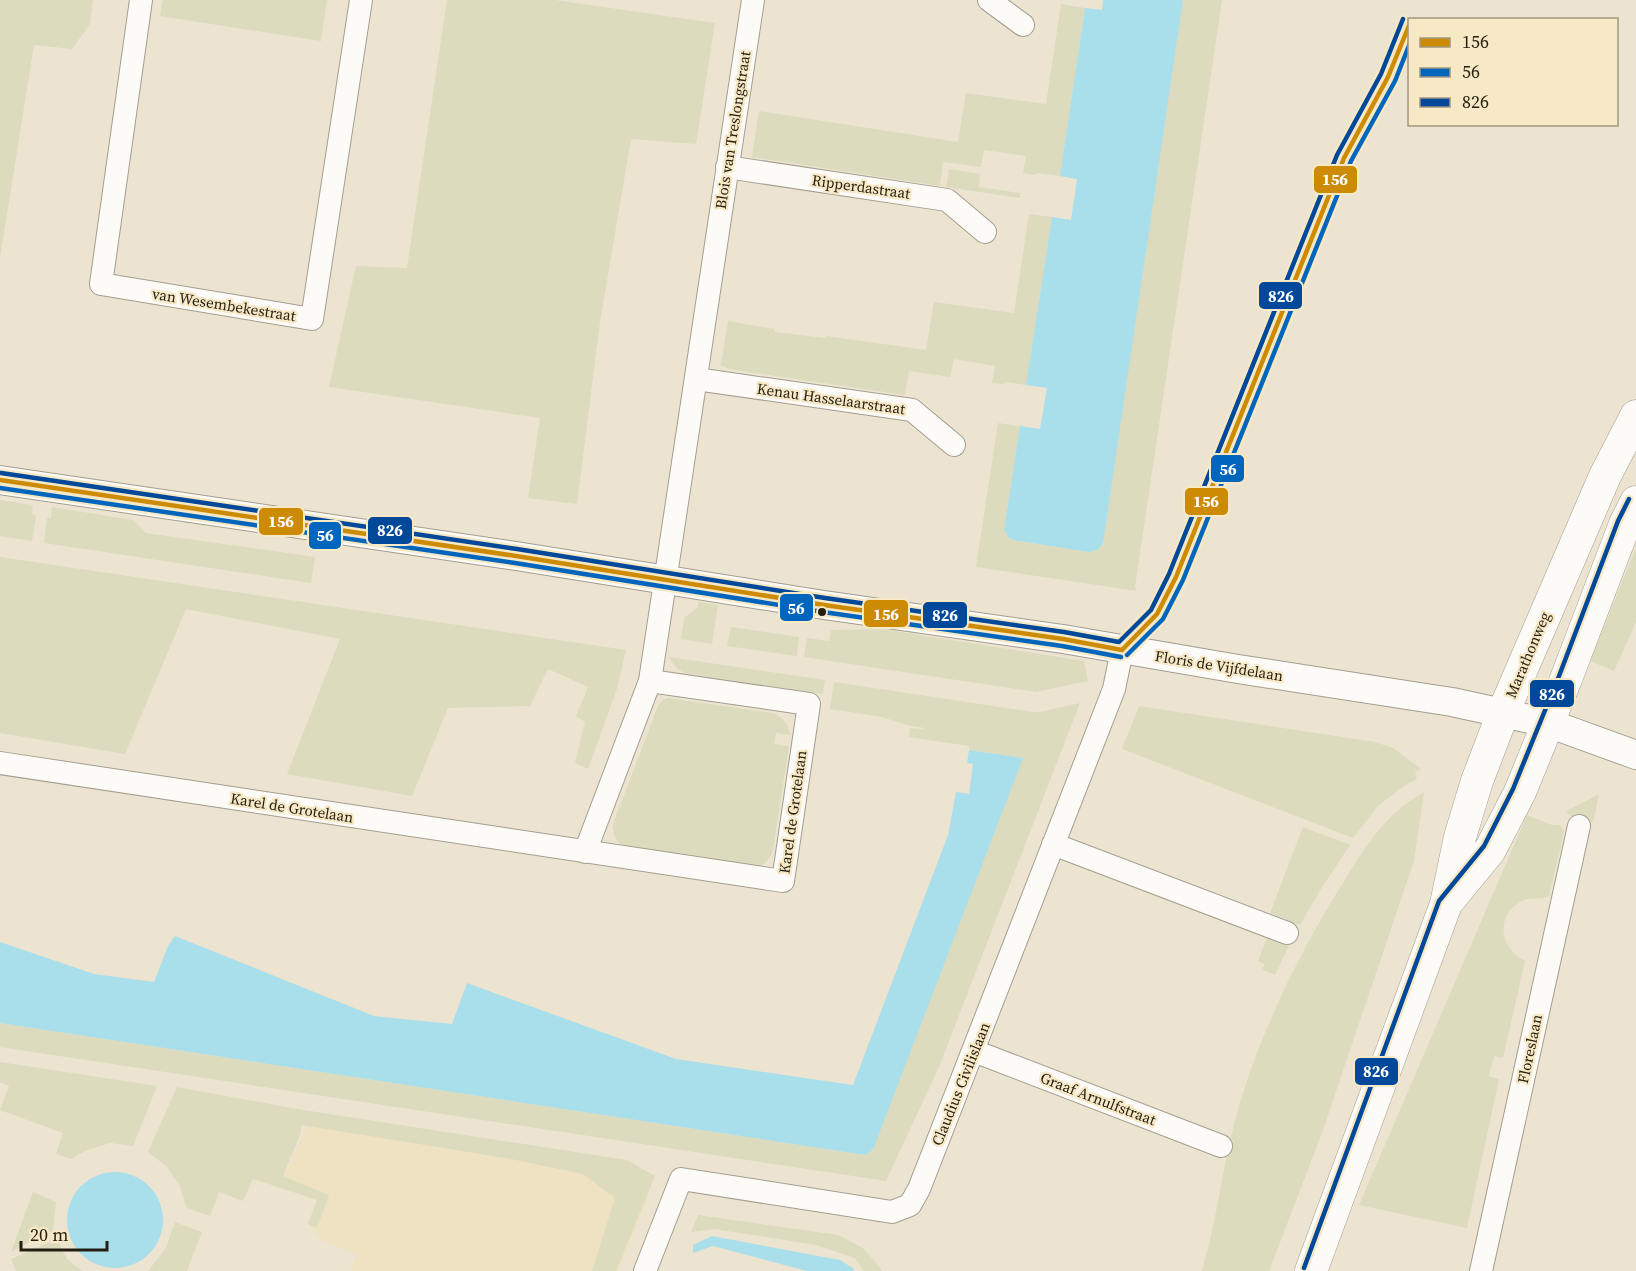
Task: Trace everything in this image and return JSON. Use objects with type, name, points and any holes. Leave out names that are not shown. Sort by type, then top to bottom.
[{"type":"main road","name":"Marathonweg","points":[[1311,1271],[1446,904],[1460,837],[1477,781],[1503,713],[1605,476],[1636,417]]},
{"type":"main road","name":"Marathonweg","points":[[1446,904],[1490,850],[1520,792],[1625,524],[1636,502]]},
{"type":"street","name":"van Wesembekestraat","points":[[141,0],[101,284],[312,319],[361,0]]},
{"type":"street","name":"Blois van Treslongstraat","points":[[666,580],[753,0]]},
{"type":"street","points":[[989,0],[1023,25]]},
{"type":"street","name":"Ripperdastraat","points":[[727,167],[947,200],[984,232]]},
{"type":"street","name":"Kenau Hasselaarstraat","points":[[696,379],[912,411],[954,445]]},
{"type":"street","name":"Floris de Vijfdelaan","points":[[0,480],[1063,639],[1452,702],[1548,723],[1636,754]]},
{"type":"street","points":[[585,852],[651,681],[666,580]]},
{"type":"street","name":"Claudius Civilislaan","points":[[645,1271],[681,1179],[892,1212],[910,1205],[920,1189],[1114,689],[1122,650]]},
{"type":"street","name":"Karel de Grotelaan","points":[[0,763],[783,881],[808,704],[651,681]]},
{"type":"street","name":"Floreslaan","points":[[1480,1271],[1579,826]]},
{"type":"street","points":[[1053,843],[1287,933]]},
{"type":"street","name":"Graaf Arnulfstraat","points":[[974,1051],[1221,1146]]},
{"type":"shaded area","points":[[312,1116],[626,1165],[649,1197],[618,1271],[350,1271],[356,1254],[324,1242],[308,1224],[317,1200],[283,1177]]},
{"type":"green space","points":[[0,0],[93,0],[90,24],[72,49],[34,45],[0,258]]},
{"type":"green space","points":[[163,0],[327,0],[321,41],[160,16]]},
{"type":"green space","points":[[447,0],[555,0],[715,23],[696,144],[631,139],[600,322],[577,504],[528,498],[540,418],[329,387],[356,266],[407,268]]},
{"type":"green space","points":[[1183,0],[1222,0],[1135,587],[1137,591],[976,567],[998,423],[1020,426],[1004,530],[1009,538],[1089,552],[1100,547],[1102,543]]},
{"type":"green space","points":[[1061,4],[1085,8],[1060,176],[1023,173],[1026,156],[984,150],[981,167],[943,162],[940,186],[752,157],[759,111],[958,142],[966,93],[1046,104]]},
{"type":"green space","points":[[949,169],[980,174],[979,187],[1020,193],[1020,198],[946,187]]},
{"type":"green space","points":[[1029,214],[1052,217],[1026,385],[992,383],[995,366],[954,359],[950,377],[909,371],[905,395],[729,369],[721,365],[728,321],[774,329],[775,332],[825,338],[826,336],[926,350],[934,302],[1014,313]]},
{"type":"green space","points":[[0,500],[33,505],[32,514],[36,516],[32,541],[0,536]]},
{"type":"green space","points":[[52,507],[133,520],[146,533],[315,557],[311,583],[44,543],[47,518],[51,518]]},
{"type":"green space","points":[[1636,548],[1636,622],[1614,671],[1590,661]]},
{"type":"green space","points":[[0,557],[626,650],[617,689],[588,769],[575,763],[585,722],[576,716],[588,687],[548,669],[530,706],[448,708],[412,796],[287,774],[340,639],[186,609],[125,754],[0,733]]},
{"type":"green space","points":[[698,602],[718,605],[712,644],[681,639],[684,618],[698,607]]},
{"type":"green space","points":[[731,627],[799,637],[797,656],[727,646]]},
{"type":"green space","points":[[881,629],[1084,661],[1088,681],[1036,692],[804,657],[807,638],[829,641],[831,630]]},
{"type":"green space","points":[[669,657],[825,680],[823,694],[811,695],[802,691],[685,673],[677,669]]},
{"type":"green space","points":[[834,682],[1033,712],[1080,703],[939,1067],[886,1181],[0,1047],[0,1023],[865,1155],[1023,758],[969,750],[969,746],[909,737],[910,728],[924,728],[882,717],[830,709]]},
{"type":"green space","points":[[668,698],[773,713],[787,724],[790,735],[776,733],[774,744],[789,746],[773,850],[769,859],[762,865],[756,867],[623,846],[616,839],[613,824],[658,706]]},
{"type":"green space","points":[[1139,706],[1375,742],[1393,748],[1421,769],[1415,772],[1417,779],[1379,805],[1353,838],[1122,749]]},
{"type":"green space","points":[[1424,792],[1414,861],[1322,1133],[1269,1271],[1202,1271],[1239,1106],[1270,1020],[1312,935],[1367,845],[1394,814]]},
{"type":"green space","points":[[1599,794],[1593,823],[1575,818],[1566,811]]},
{"type":"green space","points":[[1527,815],[1552,825],[1560,825],[1564,832],[1549,896],[1522,901],[1507,914],[1504,923],[1506,940],[1510,948],[1525,961],[1503,1058],[1494,1056],[1489,1076],[1499,1079],[1467,1228],[1359,1205]]},
{"type":"green space","points":[[1303,827],[1350,845],[1300,925],[1270,913]]},
{"type":"green space","points":[[1268,935],[1290,944],[1275,975],[1262,970],[1265,964],[1258,961]]},
{"type":"green space","points":[[0,1062],[157,1086],[133,1146],[110,1143],[87,1150],[71,1159],[56,1154],[63,1133],[0,1110],[9,1086],[0,1082]]},
{"type":"green space","points":[[177,1087],[297,1109],[627,1160],[655,1176],[616,1271],[592,1271],[615,1198],[583,1174],[511,1159],[301,1125],[301,1132],[283,1176],[329,1195],[317,1228],[308,1224],[317,1200],[253,1179],[243,1201],[219,1192],[210,1216],[187,1208],[179,1184],[166,1166],[148,1152]]},
{"type":"green space","points":[[33,1192],[56,1202],[53,1231],[11,1252]]},
{"type":"green space","points":[[698,1215],[838,1235],[863,1248],[882,1271],[864,1271],[855,1258],[816,1245],[714,1229],[691,1232]]},
{"type":"green space","points":[[175,1222],[202,1232],[187,1271],[148,1271],[166,1248]]},
{"type":"green space","points":[[57,1239],[67,1259],[82,1271],[16,1271],[11,1259]]},
{"type":"water","points":[[1103,0],[1183,0],[1103,543],[1094,551],[1089,552],[1013,540],[1004,530],[1020,426],[1040,429],[1047,388],[1026,385],[1052,217],[1071,220],[1077,179],[1060,176],[1085,8],[1102,10]]},
{"type":"water","points":[[969,750],[1023,758],[874,1147],[865,1155],[0,1023],[0,942],[94,974],[154,982],[168,946],[175,936],[374,1016],[452,1024],[467,983],[676,1059],[853,1085],[948,835],[956,792],[969,794],[973,764],[967,763]]},
{"type":"water","points":[[115,1172],[133,1175],[149,1186],[160,1202],[163,1220],[160,1238],[149,1254],[133,1265],[115,1268],[97,1265],[81,1254],[70,1238],[67,1220],[70,1202],[81,1186],[97,1175]]},
{"type":"water","points":[[712,1236],[840,1260],[854,1269],[853,1271],[807,1271],[713,1246],[693,1253],[693,1245]]},
{"type":"transit line","name":"826","points":[[1,473],[517,549],[1119,642],[1151,610],[1169,574],[1337,155],[1381,74],[1403,19]]},
{"type":"transit line","name":"156","points":[[1122,650],[1157,614],[1176,577],[1344,158],[1388,77],[1408,28]]},
{"type":"transit line","name":"56","points":[[1127,655],[1163,619],[1183,580],[1351,161],[1395,81],[1408,48]]},
{"type":"transit line","name":"156","points":[[0,480],[516,556],[824,605],[1063,639],[1122,650]]},
{"type":"transit line","name":"56","points":[[0,488],[515,563],[823,612],[1062,646],[1121,657]]},
{"type":"transit line","name":"826","points":[[1304,1268],[1439,901],[1484,846],[1513,789],[1618,521],[1629,499]]}]
